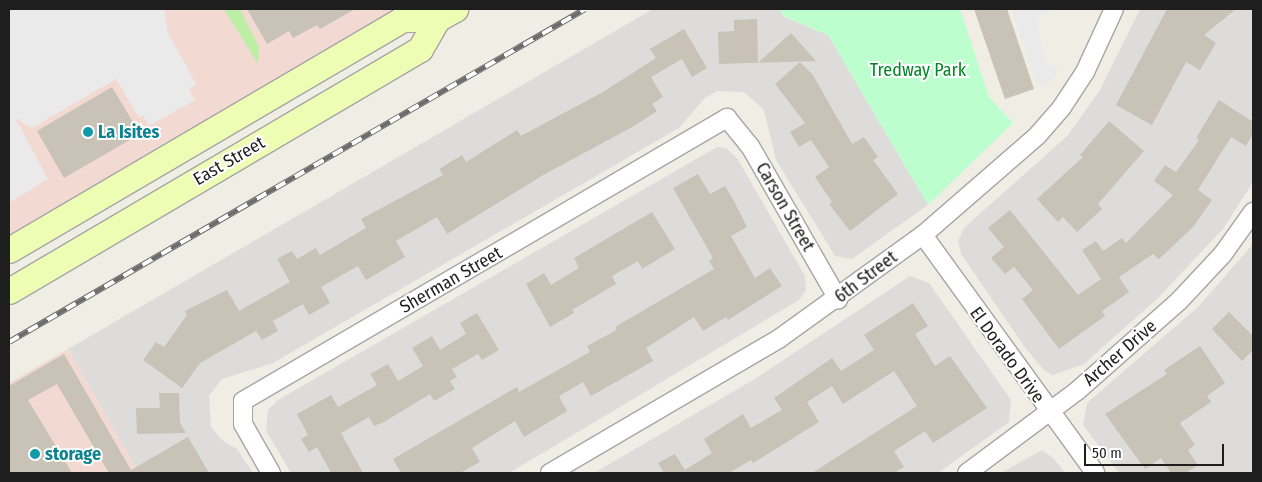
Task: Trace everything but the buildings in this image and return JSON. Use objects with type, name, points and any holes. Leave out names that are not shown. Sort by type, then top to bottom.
[{"type":"street","name":"6th Street","points":[[550,473],[780,338],[838,299],[923,235],[1037,136],[1062,107],[1085,72],[1114,9]]},
{"type":"street","name":"East Street","points":[[9,250],[402,19],[446,14]]},
{"type":"street","name":"East Street","points":[[9,291],[420,50],[446,14]]},
{"type":"street","name":"Carson Street","points":[[728,118],[750,146],[838,299]]},
{"type":"street","name":"Sherman Street","points":[[271,473],[243,424],[243,401],[728,118]]},
{"type":"street","name":"Archer Drive","points":[[967,473],[1048,412],[1179,301],[1224,254],[1253,212]]},
{"type":"street","name":"El Dorado Drive","points":[[923,235],[1048,412],[1095,473]]},
{"type":"shaded area","points":[[9,9],[397,9],[9,236]]},
{"type":"shaded area","points":[[9,9],[164,9],[168,33],[196,84],[189,89],[195,100],[149,126],[143,116],[139,118],[116,79],[32,128],[15,118],[48,179],[9,203]]},
{"type":"shaded area","points":[[653,9],[779,9],[784,17],[828,35],[928,205],[852,259],[835,256],[776,160],[764,110],[744,92],[717,91],[705,98],[679,128],[273,363],[222,379],[209,396],[211,427],[222,440],[237,449],[253,473],[139,473],[68,349]]},
{"type":"shaded area","points":[[1011,9],[1055,9],[1036,20],[1046,63],[1060,70],[1044,88],[1037,83]]},
{"type":"shaded area","points":[[1140,9],[1253,9],[1253,182],[1223,229],[1158,298],[1084,364],[1053,375],[1045,371],[1026,349],[961,254],[958,241],[964,228],[1067,136],[1100,90]]},
{"type":"shaded area","points":[[717,147],[726,148],[737,158],[805,276],[806,290],[799,300],[509,473],[291,473],[266,431],[268,410],[278,400]]},
{"type":"shaded area","points":[[1253,244],[1253,473],[1119,473],[1083,425],[1087,403],[1199,306]]},
{"type":"shaded area","points":[[910,276],[929,283],[1011,400],[1009,422],[938,473],[594,473],[758,377]]},
{"type":"shaded area","points":[[68,349],[139,473],[9,473],[9,383]]},
{"type":"shaded area","points":[[1042,450],[1053,458],[1065,473],[1001,473]]},
{"type":"green space","points":[[224,9],[240,9],[259,47],[258,64]]},
{"type":"green space","name":"Tredway Park","points":[[779,9],[960,9],[989,97],[1013,123],[928,205],[828,35],[784,16]]},
{"type":"railway","points":[[9,342],[585,9]]},
{"type":"place","name":"La Isites","points":[[88,132]]},
{"type":"place","name":"storage","points":[[35,454]]}]
